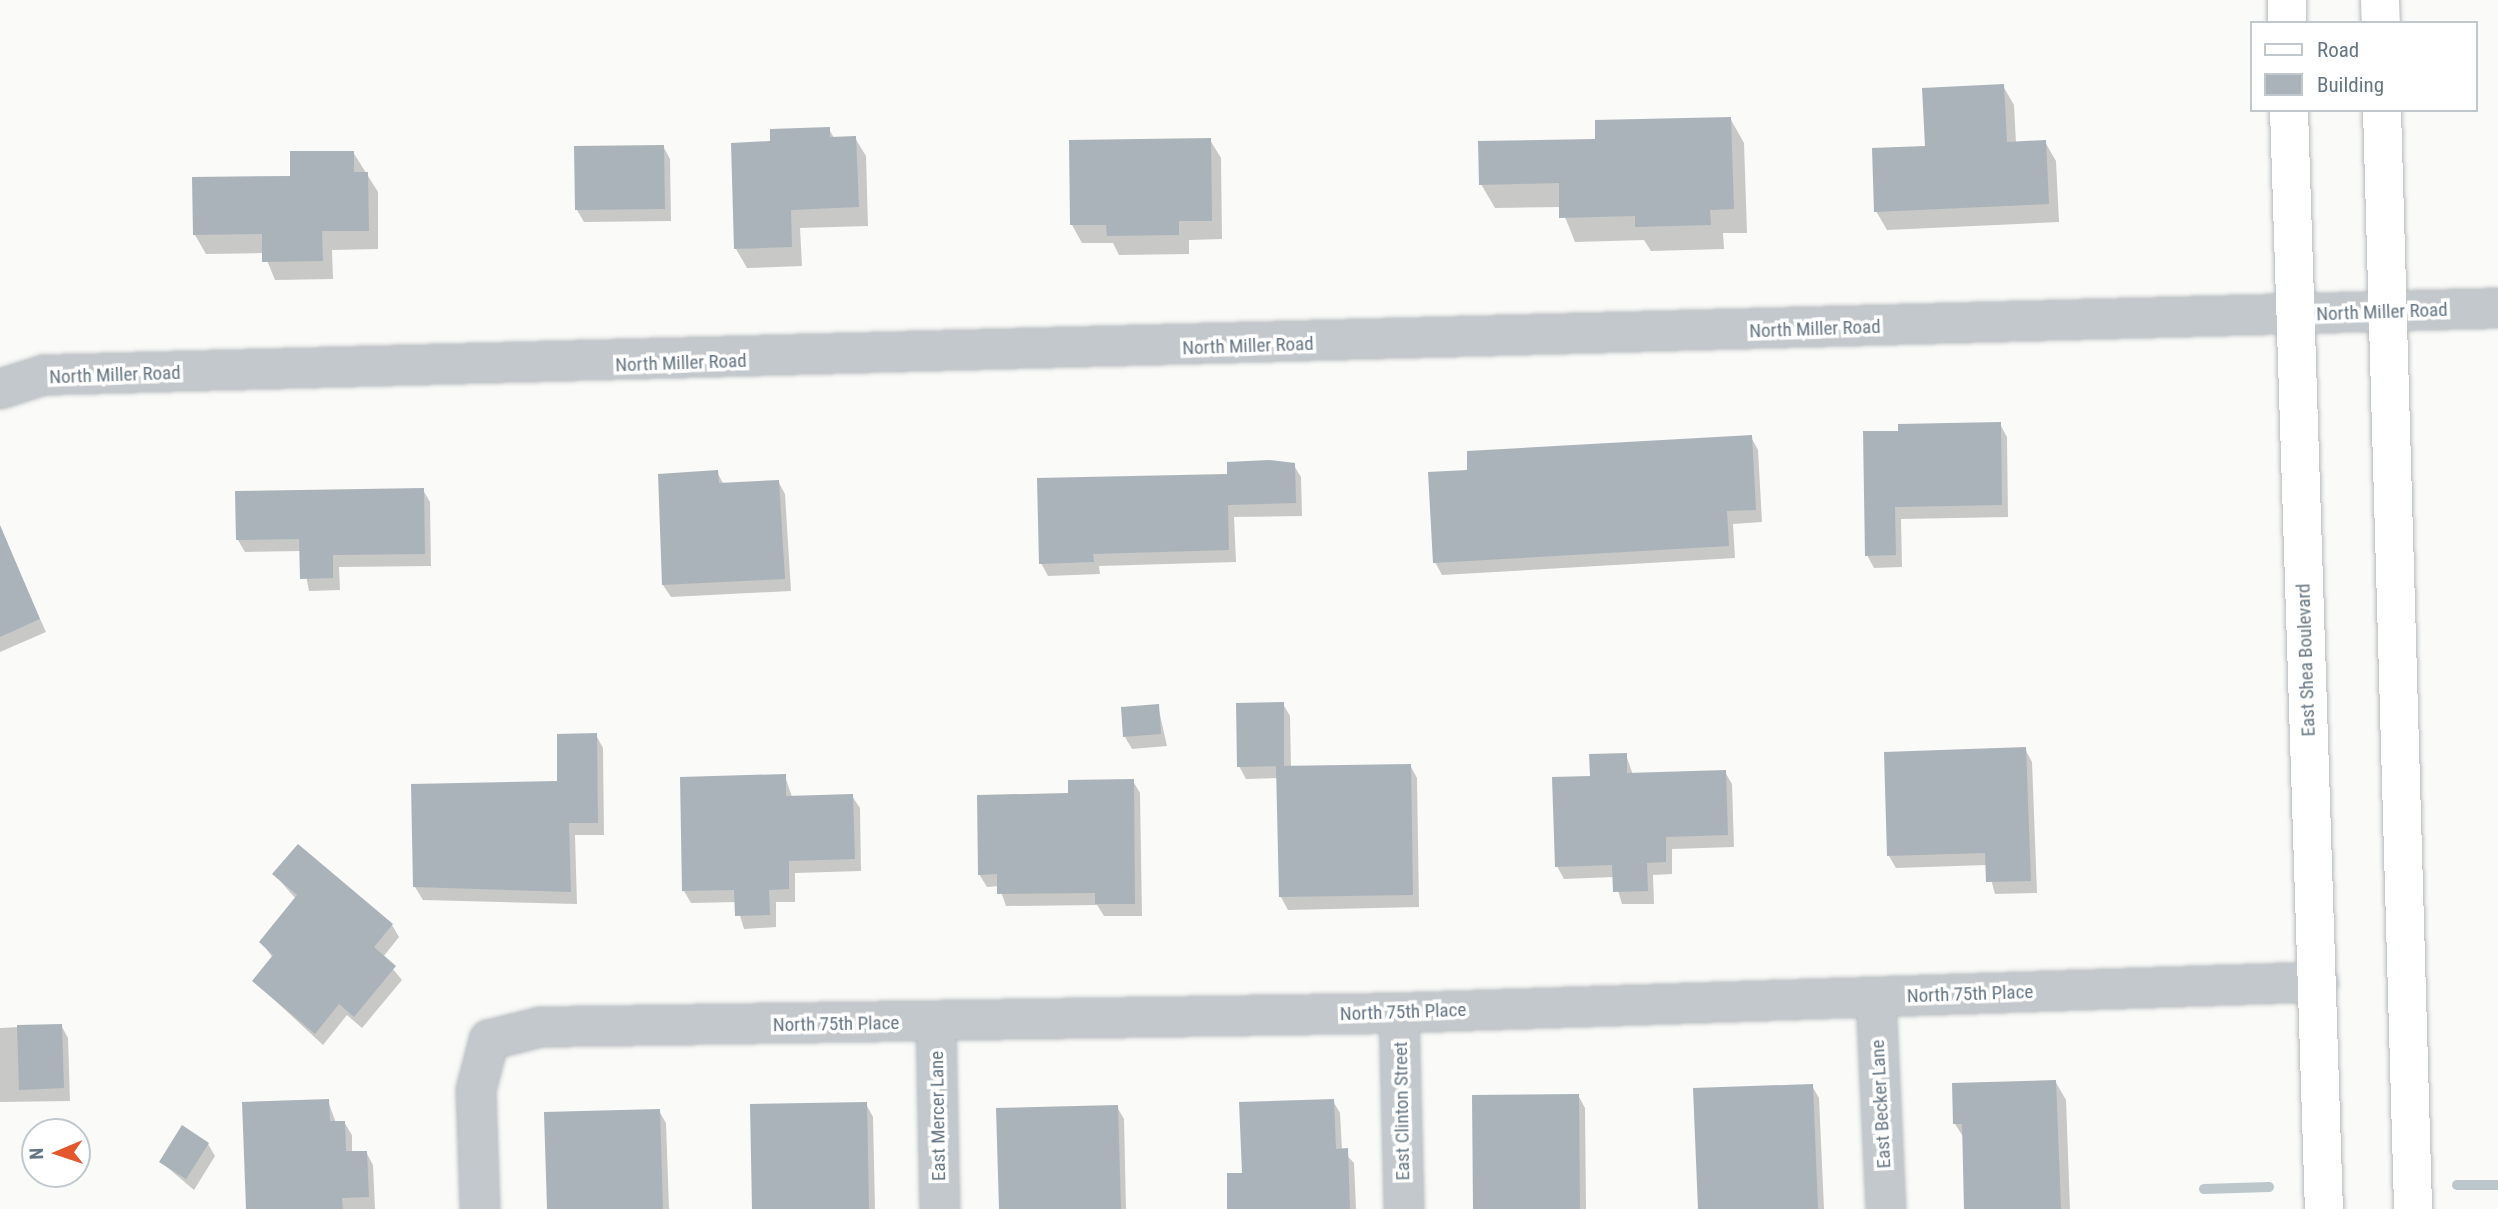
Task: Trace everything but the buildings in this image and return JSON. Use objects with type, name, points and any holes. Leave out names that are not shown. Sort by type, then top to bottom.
[{"type":"main road","points":[[2287,0],[2287,21]]},
{"type":"main road","points":[[2381,0],[2381,21]]},
{"type":"main road","name":"East Shea Boulevard","points":[[2289,112],[2324,1209]]},
{"type":"main road","points":[[2382,112],[2385,312],[2413,1209]]},
{"type":"street","name":"North Miller Road","points":[[0,389],[44,376],[2498,308]]},
{"type":"street","name":"North 75th Place","points":[[480,1209],[476,1090],[489,1040],[541,1027],[936,1023],[1399,1013],[2318,982]]},
{"type":"street","name":"East Becker Lane","points":[[1877,998],[1886,1209]]},
{"type":"street","name":"East Clinton Street","points":[[1399,1013],[1404,1209]]},
{"type":"street","name":"East Mercer Lane","points":[[936,1023],[940,1209]]},
{"type":"waterway","points":[[2457,1185],[2498,1185]]},
{"type":"waterway","points":[[2204,1189],[2269,1187]]}]
